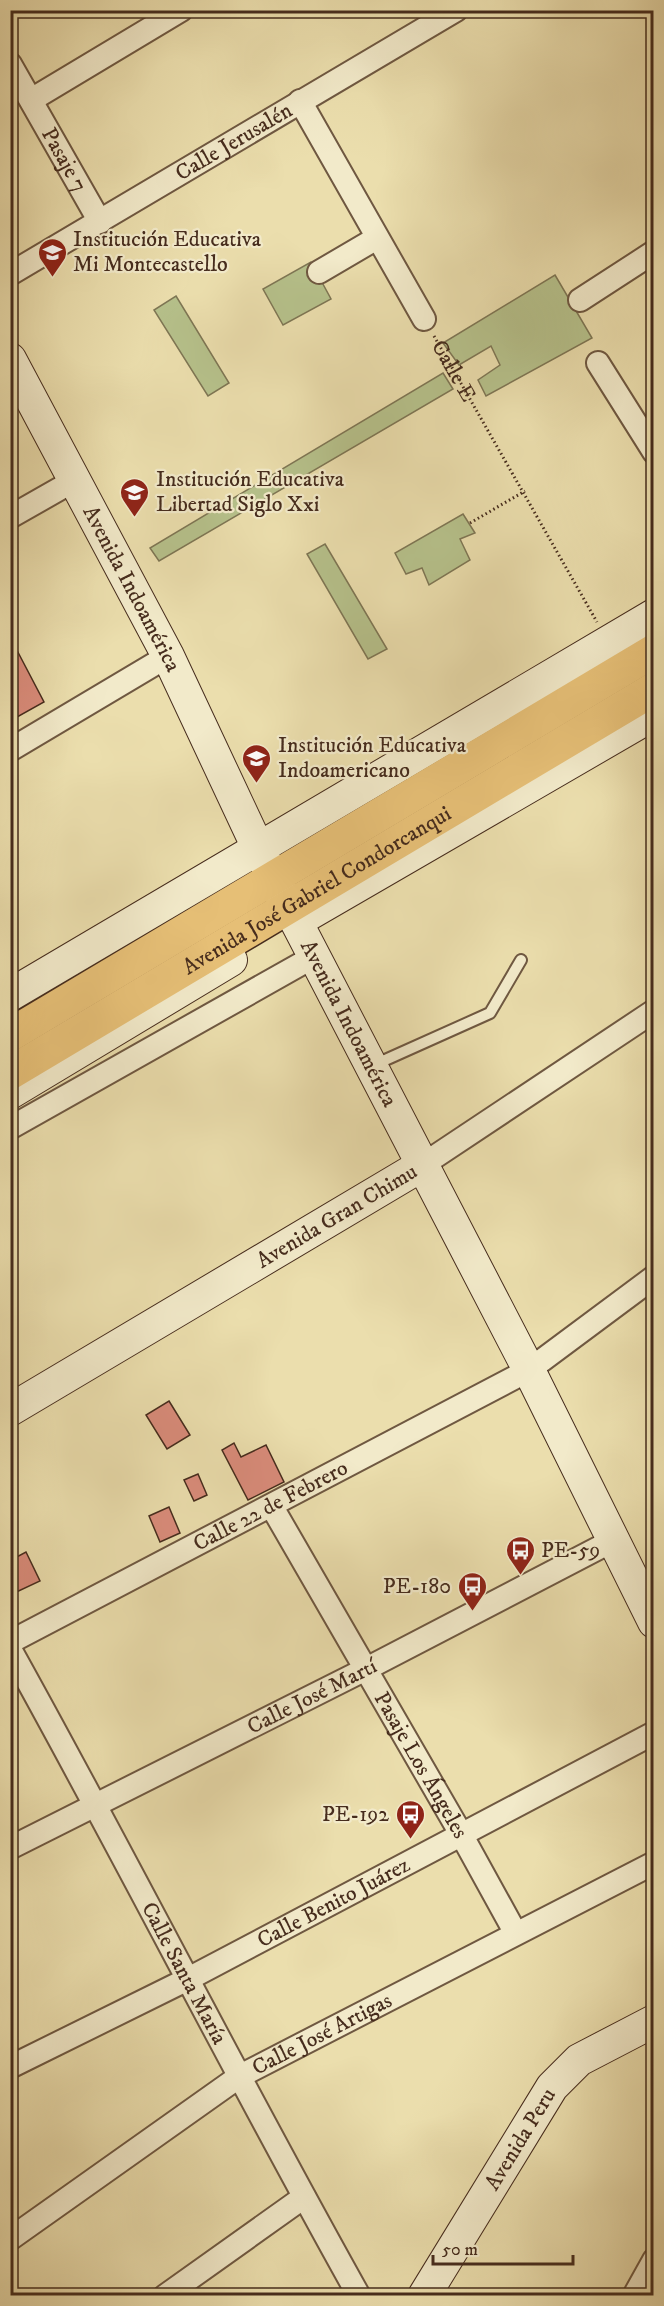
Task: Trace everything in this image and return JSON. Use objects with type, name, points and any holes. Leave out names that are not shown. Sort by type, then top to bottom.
[{"type":"highway","name":"Avenida José Gabriel Condorcanqui","points":[[10,1035],[286,901],[654,651]]},
{"type":"highway","name":"Avenida José Gabriel Condorcanqui","points":[[10,1073],[286,901],[654,689]]},
{"type":"street","points":[[31,100],[181,10]]},
{"type":"street","name":"Calle Jerusalén","points":[[10,274],[300,101],[429,18],[456,10]]},
{"type":"street","name":"Pasaje 7","points":[[10,64],[100,222]]},
{"type":"street","name":"Calle E","points":[[300,101],[424,319]]},
{"type":"street","points":[[319,272],[377,238]]},
{"type":"street","points":[[580,300],[654,252]]},
{"type":"street","name":"Avenida Indoamérica","points":[[10,359],[168,656],[258,848],[424,1164],[653,1618]]},
{"type":"street","points":[[598,363],[654,452]]},
{"type":"street","points":[[10,517],[75,480]]},
{"type":"street","points":[[10,995],[654,615]]},
{"type":"street","points":[[10,750],[168,656]]},
{"type":"street","name":"Avenida José Gabriel Condorcanqui","points":[[10,1093],[286,901],[654,714]]},
{"type":"street","points":[[10,1128],[315,956]]},
{"type":"street","name":"Avenida Gran Chimu","points":[[10,1410],[424,1164],[654,1011]]},
{"type":"street","name":"Calle 22 de Febrero","points":[[10,1642],[272,1507],[529,1370],[654,1277]]},
{"type":"street","name":"Pasaje Los Ángeles","points":[[272,1507],[461,1834],[514,1932]]},
{"type":"street","name":"Calle José Martí","points":[[10,1848],[366,1669],[612,1540]]},
{"type":"street","name":"Calle Santa María","points":[[10,1649],[96,1803],[304,2197],[359,2295]]},
{"type":"street","name":"Calle Benito Juárez","points":[[10,2067],[188,1979],[654,1733]]},
{"type":"street","name":"Calle José Artigas","points":[[10,2239],[240,2076],[514,1932],[654,1863]]},
{"type":"street","name":"Avenida Peru","points":[[424,2295],[552,2086],[579,2060],[654,2021]]},
{"type":"street","points":[[165,2295],[304,2197]]},
{"type":"street","points":[[634,2295],[654,2260]]},
{"type":"lane","points":[[372,1067],[490,1013],[521,960]]},
{"type":"path","name":"Calle E","points":[[424,319],[525,491],[609,643]]},
{"type":"path","points":[[470,523],[525,491]]},
{"type":"green space","points":[[311,262],[331,299],[283,325],[263,289]]},
{"type":"green space","points":[[555,275],[592,338],[486,396],[478,380],[500,365],[491,346],[459,365],[443,343]]},
{"type":"green space","points":[[176,296],[229,383],[208,396],[154,310]]},
{"type":"green space","points":[[443,373],[453,389],[159,561],[150,548]]},
{"type":"green space","points":[[463,514],[475,533],[460,539],[470,560],[429,585],[422,568],[406,574],[395,553]]},
{"type":"green space","points":[[325,544],[387,649],[368,659],[307,554]]},
{"type":"building","points":[[10,637],[44,702],[10,721]]},
{"type":"building","points":[[169,1401],[190,1435],[167,1449],[146,1415]]},
{"type":"building","points":[[234,1443],[241,1457],[266,1445],[284,1482],[248,1500],[222,1450]]},
{"type":"building","points":[[198,1474],[207,1495],[194,1501],[184,1480]]},
{"type":"building","points":[[169,1507],[180,1533],[160,1542],[149,1516]]},
{"type":"building","points":[[26,1552],[40,1581],[10,1595],[11,1560]]},
{"type":"place","name":"Institución Educativa Mi Montecastello","points":[[52,278]]},
{"type":"place","name":"Institución Educativa Libertad Siglo Xxi","points":[[135,518]]},
{"type":"place","name":"Institución Educativa Indoamericano","points":[[257,784]]},
{"type":"place","name":"PE-59","points":[[520,1576]]},
{"type":"place","name":"PE-180","points":[[472,1612]]},
{"type":"place","name":"PE-192","points":[[410,1840]]}]
